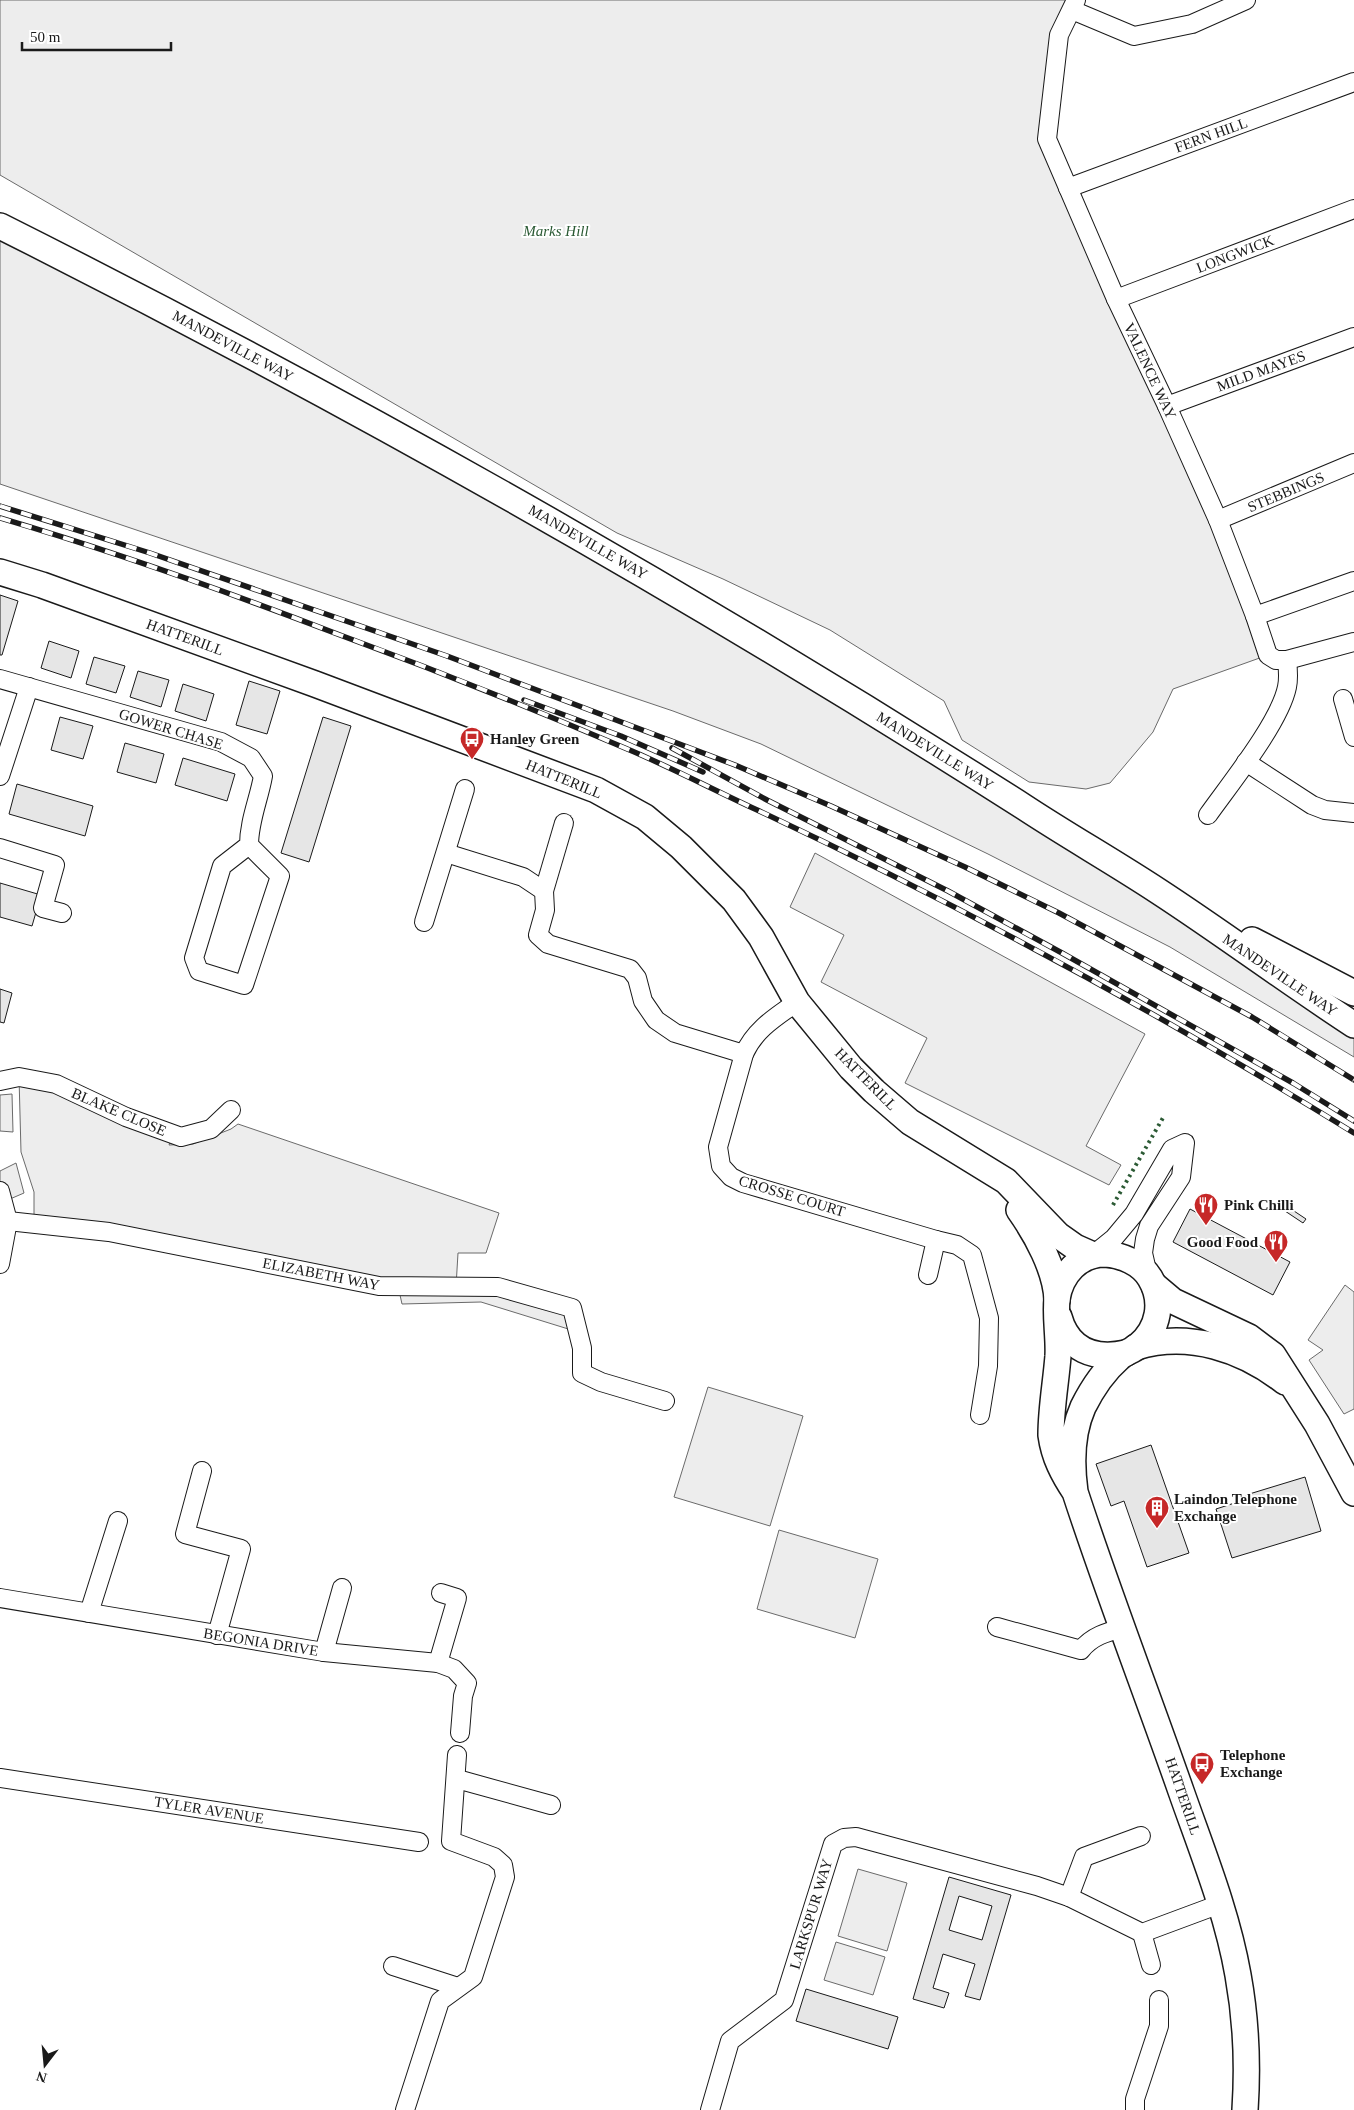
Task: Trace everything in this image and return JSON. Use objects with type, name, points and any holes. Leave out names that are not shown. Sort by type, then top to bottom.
[{"type":"street","points":[[1074,5],[1134,36],[1192,24],[1246,0]]},
{"type":"street","name":"VALENCE WAY","points":[[1074,5],[1059,35],[1047,138],[1116,299],[1218,520],[1268,655],[1276,660],[1287,660]]},
{"type":"street","name":"FERN HILL","points":[[1068,188],[1354,82]]},
{"type":"street","name":"LONGWICK","points":[[1116,299],[1354,209]]},
{"type":"street","name":"MANDEVILLE WAY","points":[[0,226],[271,365],[574,534],[841,692],[1157,890],[1354,1025]]},
{"type":"street","name":"MILD MAYES","points":[[1167,406],[1354,337]]},
{"type":"street","name":"STEBBINGS","points":[[1218,520],[1354,463]]},
{"type":"street","name":"HATTERILL","points":[[0,572],[42,585],[315,684],[596,790],[645,817],[681,846],[734,900],[760,937],[797,1002],[851,1068],[874,1091],[910,1122],[1015,1188],[1040,1218],[1074,1247],[1093,1255],[1123,1257],[1141,1268],[1151,1280],[1158,1300],[1156,1318],[1150,1333],[1131,1350],[1118,1358],[1088,1397],[1077,1422],[1072,1454],[1075,1492]]},
{"type":"street","points":[[1255,616],[1354,582]]},
{"type":"street","points":[[1208,815],[1246,762],[1283,699],[1287,688],[1287,660],[1354,642]]},
{"type":"street","name":"GOWER CHASE","points":[[0,679],[221,742],[251,758],[264,776],[259,799],[249,828],[249,845]]},
{"type":"street","points":[[0,776],[29,688]]},
{"type":"street","points":[[1343,700],[1354,737]]},
{"type":"street","points":[[1246,762],[1312,805],[1325,810],[1354,813]]},
{"type":"street","points":[[424,922],[465,789]]},
{"type":"street","points":[[564,823],[544,890],[544,910],[538,934],[548,944],[630,969],[638,978],[643,1001],[656,1020],[675,1034],[744,1054]]},
{"type":"street","points":[[249,845],[280,876],[244,986],[199,971],[194,958],[222,866],[249,845]]},
{"type":"street","points":[[0,848],[55,864],[42,908],[62,914]]},
{"type":"street","points":[[446,853],[523,877],[544,890]]},
{"type":"street","name":"MANDEVILLE WAY","points":[[1157,890],[1354,993]]},
{"type":"street","name":"CROSSE COURT","points":[[797,1002],[763,1026],[750,1040],[744,1054],[718,1147],[721,1166],[731,1177],[756,1188],[958,1245],[972,1255],[989,1318],[988,1366],[980,1415]]},
{"type":"street","name":"BLAKE CLOSE","points":[[0,1081],[19,1077],[56,1084],[126,1118],[180,1136],[211,1129],[231,1110]]},
{"type":"street","points":[[1093,1255],[1114,1238],[1134,1214],[1172,1149],[1185,1143],[1180,1177],[1149,1226],[1145,1239],[1143,1254],[1151,1280],[1173,1301],[1241,1333],[1267,1349],[1282,1366],[1324,1436],[1354,1494]]},
{"type":"street","name":"HATTERILL","points":[[973,1162],[1008,1196],[1037,1239],[1046,1258],[1065,1334],[1080,1348],[1103,1356],[1131,1350]]},
{"type":"street","points":[[0,1191],[8,1221],[0,1264]]},
{"type":"street","name":"ELIZABETH WAY","points":[[8,1221],[108,1232],[379,1286],[498,1288],[572,1308],[582,1348],[582,1373],[601,1382],[665,1401]]},
{"type":"street","points":[[928,1275],[936,1240]]},
{"type":"street","name":"HATTERILL","points":[[1093,1255],[1078,1262],[1068,1272],[1060,1289],[1057,1306],[1059,1346],[1051,1435],[1053,1447],[1058,1463],[1075,1492],[1220,1904],[1234,1956],[1243,2008],[1246,2068],[1244,2110]]},
{"type":"street","points":[[1131,1350],[1160,1341],[1218,1346],[1258,1364],[1297,1392]]},
{"type":"street","points":[[202,1470],[185,1534],[241,1549],[218,1635]]},
{"type":"street","points":[[89,1613],[118,1521]]},
{"type":"street","points":[[324,1652],[342,1588]]},
{"type":"street","points":[[438,1663],[457,1598],[442,1593]]},
{"type":"street","name":"BEGONIA DRIVE","points":[[0,1598],[324,1652],[438,1663],[454,1669],[467,1683],[463,1696],[460,1733]]},
{"type":"street","points":[[997,1627],[1081,1650],[1086,1643],[1101,1634],[1123,1628]]},
{"type":"street","points":[[405,2110],[440,2001],[473,1977],[504,1877],[504,1865],[494,1857],[451,1841],[457,1754]]},
{"type":"street","name":"TYLER AVENUE","points":[[0,1778],[419,1842]]},
{"type":"street","points":[[456,1779],[551,1805]]},
{"type":"street","points":[[1069,1897],[1084,1857],[1141,1836]]},
{"type":"street","name":"LARKSPUR WAY","points":[[710,2110],[730,2040],[784,2000],[833,1844],[844,1838],[856,1837],[981,1870],[1069,1897],[1142,1933]]},
{"type":"street","points":[[1151,1965],[1142,1933],[1220,1904]]},
{"type":"street","points":[[393,1966],[458,1987]]},
{"type":"street","points":[[1135,2110],[1135,2099],[1159,2026],[1159,2000]]},
{"type":"shaded area","points":[[0,0],[1076,0],[1072,10],[1047,139],[1268,655],[1173,689],[1153,732],[1110,783],[1086,789],[1029,782],[962,740],[944,701],[830,630],[723,579],[617,533],[0,175]]},
{"type":"shaded area","points":[[0,228],[460,469],[1354,1025],[1354,1057],[1170,947],[988,854],[761,744],[673,711],[0,484]]},
{"type":"shaded area","points":[[815,853],[1145,1034],[1086,1146],[1121,1165],[1109,1185],[905,1083],[927,1038],[821,982],[844,935],[790,907]]},
{"type":"shaded area","points":[[19,1077],[173,1134],[169,1145],[193,1144],[231,1129],[238,1124],[499,1213],[486,1253],[458,1253],[456,1287],[572,1308],[578,1332],[481,1302],[402,1304],[398,1286],[34,1224],[34,1192],[21,1152]]},
{"type":"shaded area","points":[[12,1094],[13,1132],[0,1131],[0,1095]]},
{"type":"shaded area","points":[[16,1163],[24,1193],[3,1202],[0,1248],[0,1171]]},
{"type":"shaded area","points":[[1345,1285],[1354,1292],[1354,1409],[1344,1414],[1309,1360],[1323,1350],[1308,1340]]},
{"type":"shaded area","points":[[708,1387],[803,1416],[770,1526],[674,1497]]},
{"type":"shaded area","points":[[779,1530],[878,1559],[855,1638],[757,1609]]},
{"type":"shaded area","points":[[858,1869],[907,1883],[887,1951],[838,1936]]},
{"type":"shaded area","points":[[836,1942],[885,1957],[873,1995],[824,1980]]},
{"type":"building","points":[[0,595],[18,601],[2,655],[0,655]]},
{"type":"building","points":[[49,641],[79,651],[71,678],[41,668]]},
{"type":"building","points":[[94,657],[125,666],[116,693],[86,684]]},
{"type":"building","points":[[138,671],[169,680],[161,707],[130,697]]},
{"type":"building","points":[[249,681],[280,691],[267,734],[236,725]]},
{"type":"building","points":[[183,684],[214,694],[206,721],[175,711]]},
{"type":"building","points":[[60,717],[93,726],[83,759],[51,750]]},
{"type":"building","points":[[323,717],[351,726],[309,862],[281,853]]},
{"type":"building","points":[[125,743],[164,754],[156,783],[117,772]]},
{"type":"building","points":[[183,758],[235,774],[227,801],[175,785]]},
{"type":"building","points":[[17,784],[93,806],[85,836],[9,814]]},
{"type":"building","points":[[0,883],[41,895],[32,926],[0,917]]},
{"type":"building","points":[[0,989],[12,993],[4,1023],[0,1022]]},
{"type":"building","points":[[1285,1205],[1306,1219],[1303,1223],[1282,1209]]},
{"type":"building","points":[[1190,1209],[1290,1262],[1273,1295],[1173,1242]]},
{"type":"building","name":"Laindon Telephone Exchange","points":[[1151,1445],[1189,1553],[1147,1567],[1124,1501],[1111,1506],[1096,1464]]},
{"type":"building","points":[[1305,1477],[1321,1531],[1232,1558],[1216,1509],[1247,1499],[1246,1495]]},
{"type":"building","points":[[949,1877],[1011,1895],[980,2000],[965,1996],[975,1964],[943,1954],[933,1988],[949,1993],[944,2008],[913,1999]],"holes":[[[959,1896],[992,1906],[982,1940],[949,1930]]]},
{"type":"building","points":[[806,1989],[898,2017],[888,2049],[796,2021]]},
{"type":"railway","points":[[0,506],[150,553],[447,656],[735,765],[965,867],[1059,913],[1252,1017],[1354,1080]]},
{"type":"railway","points":[[0,518],[129,559],[256,603],[487,691],[648,758],[908,883],[984,922],[1208,1046],[1354,1133]]},
{"type":"railway","points":[[524,700],[621,736],[703,772]]},
{"type":"railway","points":[[672,748],[767,800],[948,891],[1062,953],[1293,1083],[1354,1121]]},
{"type":"hedge","points":[[1113,1205],[1164,1116]]},
{"type":"place","name":"Hanley Green","points":[[472,760]]},
{"type":"place","name":"Pink Chilli","points":[[1206,1226]]},
{"type":"place","name":"Good Food","points":[[1276,1263]]},
{"type":"place","name":"Laindon Telephone Exchange","points":[[1157,1529]]},
{"type":"place","name":"Telephone Exchange","points":[[1202,1785]]},
{"type":"park label","name":"Marks Hill","points":[[556,231]]}]
